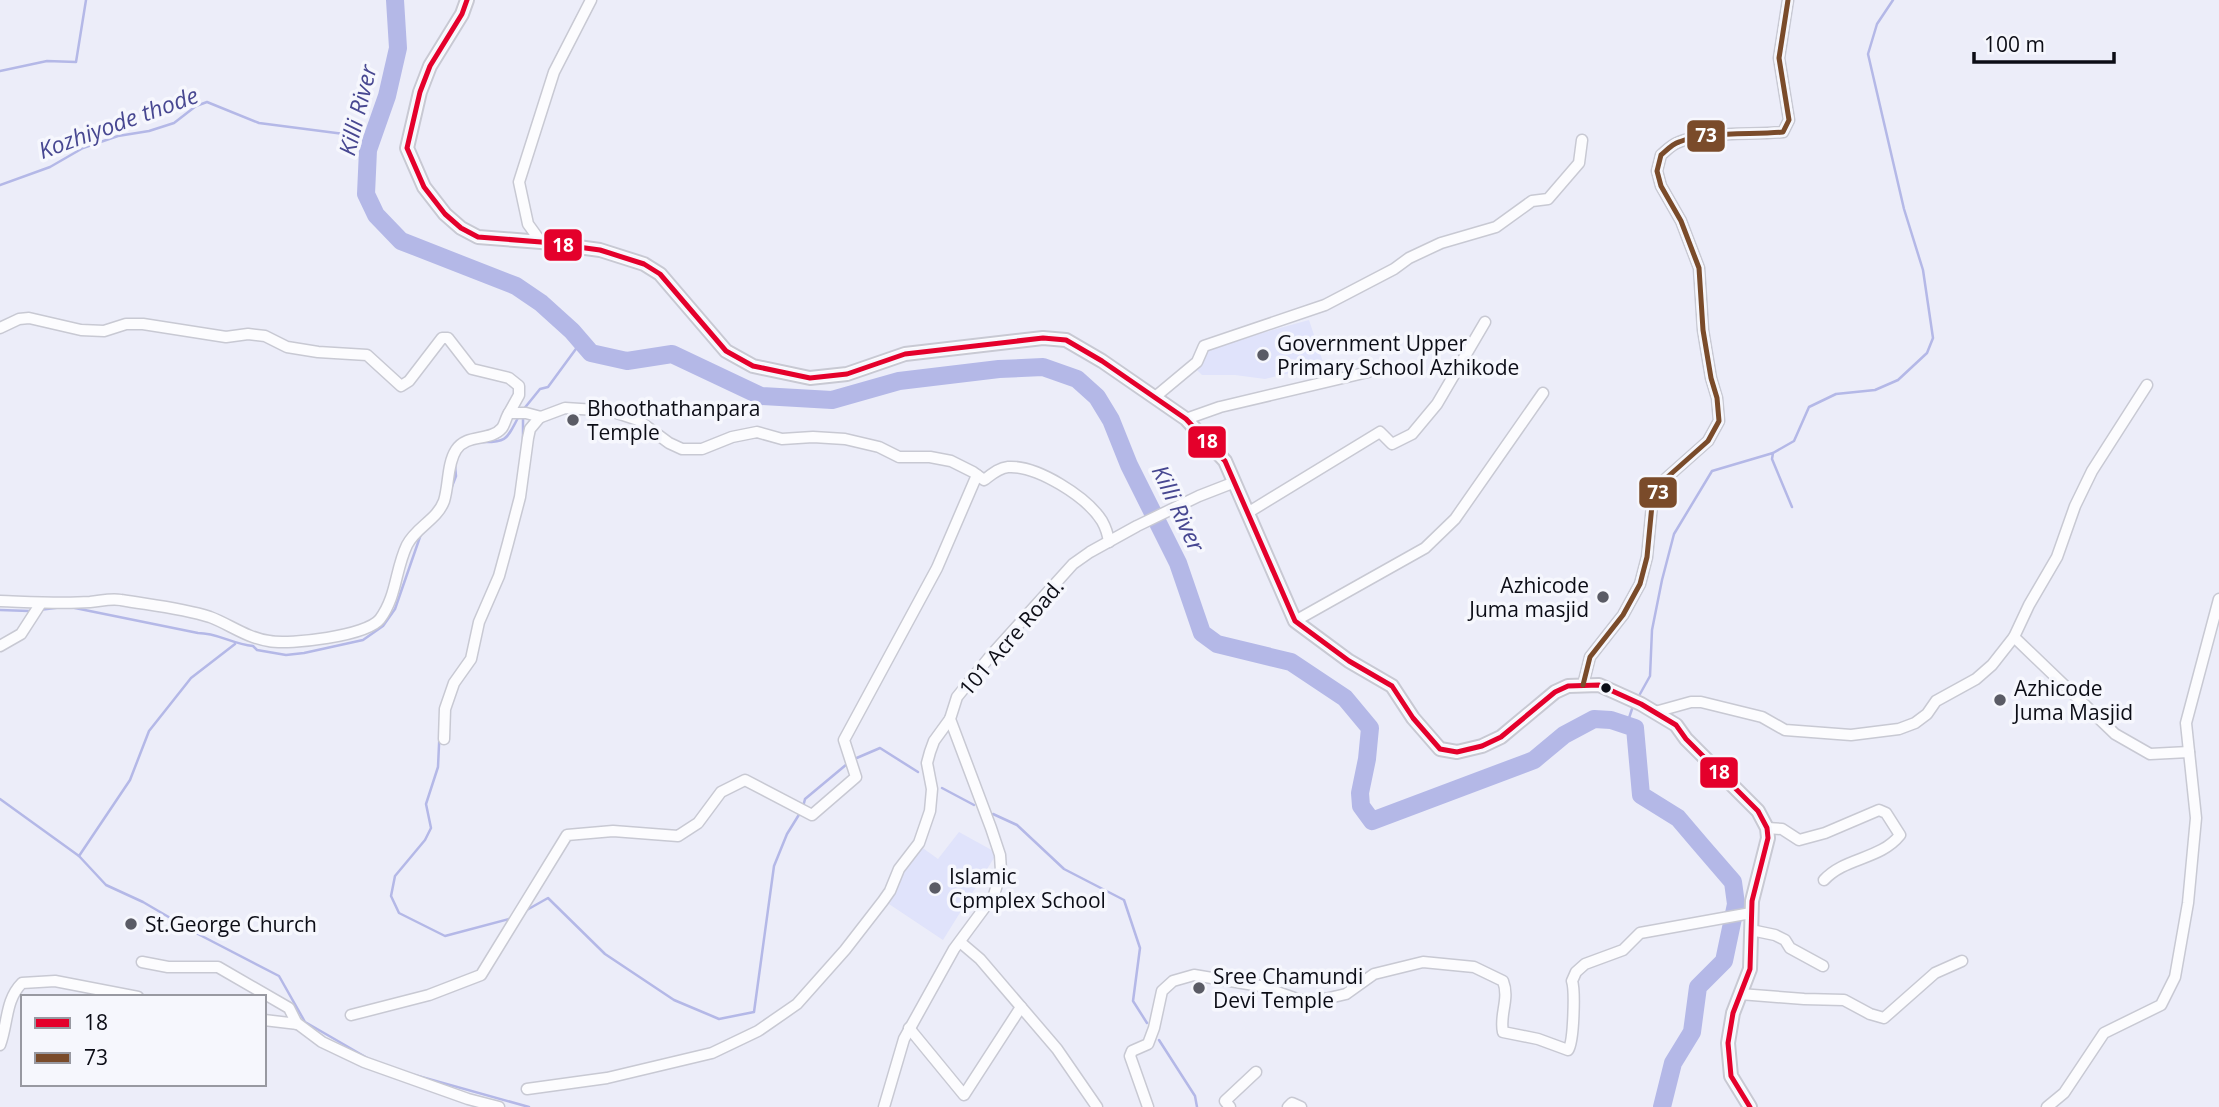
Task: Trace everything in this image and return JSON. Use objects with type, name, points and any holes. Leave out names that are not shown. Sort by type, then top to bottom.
[{"type":"main road","points":[[467,0],[462,14],[430,66],[420,92],[407,148],[424,187],[445,214],[461,228],[478,237],[600,250],[644,264],[660,274],[726,351],[753,366],[810,378],[830,378],[847,374],[905,354],[1043,338],[1066,340],[1102,361],[1186,419],[1225,461],[1249,512],[1283,599],[1295,621],[1349,661],[1392,686],[1432,742],[1446,751],[1468,750],[1501,737],[1555,692],[1568,686],[1599,685],[1676,725],[1686,740],[1758,811],[1767,828],[1768,838],[1747,914],[1751,930],[1750,969],[1730,1027],[1728,1062],[1731,1076],[1750,1107]]},
{"type":"street","points":[[541,242],[527,224],[519,182],[554,72],[591,0]]},
{"type":"street","points":[[1583,685],[1590,657],[1623,615],[1640,584],[1647,557],[1652,505],[1662,481],[1708,441],[1719,421],[1703,330],[1699,268],[1681,221],[1661,186],[1657,171],[1661,155],[1678,142],[1721,134],[1783,132],[1789,120],[1779,58],[1788,0]]},
{"type":"street","points":[[1155,397],[1197,362],[1204,346],[1325,305],[1441,243],[1496,227],[1532,201],[1548,199],[1579,163],[1581,139]]},
{"type":"street","points":[[0,328],[19,319],[29,318],[86,331],[143,324],[226,337],[248,334],[265,336],[279,344],[297,349],[367,355],[399,386],[409,381],[442,338],[448,338],[472,369],[509,378],[519,386],[518,413],[495,432],[466,439],[458,447],[451,461],[451,472],[442,505],[432,518],[415,532],[407,545],[392,600],[379,621],[372,625],[351,633],[273,642],[211,618],[122,600],[41,603],[0,601]]},
{"type":"street","points":[[1249,512],[1380,432],[1392,444],[1412,434],[1437,404],[1485,322]]},
{"type":"street","points":[[1186,419],[1220,407],[1368,372]]},
{"type":"street","points":[[1655,712],[1691,702],[1701,702],[1762,717],[1785,730],[1851,735],[1899,729],[1915,723],[1927,714],[1936,701],[1976,679],[1992,665],[2014,637],[2057,557],[2075,506],[2092,471],[2147,385]]},
{"type":"street","points":[[1295,621],[1425,548],[1455,519],[1543,393]]},
{"type":"street","points":[[518,413],[540,417],[565,408],[611,411],[638,421],[674,446],[686,449],[702,449],[732,437],[757,432],[782,439],[845,439],[879,447],[899,457],[948,460],[985,480],[999,469],[1012,467],[1031,471],[1057,483],[1092,509],[1102,521],[1109,542]]},
{"type":"street","points":[[444,739],[445,709],[454,683],[471,659],[484,606],[499,576],[520,497],[530,429],[540,417]]},
{"type":"street","points":[[351,1014],[429,995],[481,975],[567,835],[613,831],[678,836],[698,823],[720,792],[745,780],[812,815],[856,777],[844,740],[937,568],[977,475]]},
{"type":"street","name":"101 Acre Road.","points":[[884,1107],[900,1049],[909,1028],[954,949],[994,895],[1001,871],[991,828],[950,719],[957,697],[1073,564],[1137,526],[1235,482]]},
{"type":"street","points":[[2047,1107],[2064,1094],[2104,1033],[2161,1005],[2175,976],[2188,903],[2196,818],[2186,723],[2219,599]]},
{"type":"street","points":[[0,646],[21,634],[41,603]]},
{"type":"street","points":[[2014,637],[2115,734],[2151,754],[2189,752]]},
{"type":"street","points":[[527,1089],[607,1078],[712,1053],[758,1031],[797,1004],[845,950],[883,901],[898,869],[919,843],[930,811],[932,789],[927,763],[934,741],[950,719]]},
{"type":"street","points":[[1767,828],[1782,830],[1799,840],[1825,833],[1879,810],[1886,813],[1900,835],[1892,845],[1839,867],[1824,880]]},
{"type":"street","points":[[1148,1107],[1129,1056],[1132,1051],[1148,1044],[1162,991],[1177,979],[1194,975],[1213,978],[1260,986],[1297,999],[1316,1001],[1346,994],[1374,974],[1416,963],[1434,962],[1474,967],[1503,981],[1506,995],[1503,1032],[1538,1039],[1568,1050],[1572,1046],[1574,1033],[1572,1008],[1575,989],[1572,981],[1585,964],[1623,950],[1640,933],[1747,914]]},
{"type":"street","points":[[1751,930],[1785,940],[1790,948],[1823,966]]},
{"type":"street","points":[[960,942],[980,958],[1057,1049],[1097,1107]]},
{"type":"street","points":[[1740,994],[1844,1000],[1884,1018],[1935,973],[1962,961]]},
{"type":"street","points":[[142,962],[168,967],[218,967],[289,1008],[296,1022],[322,1042],[364,1062],[468,1099],[499,1107]]},
{"type":"street","points":[[0,1045],[10,1002],[22,983],[55,981],[128,995]]},
{"type":"street","points":[[909,1028],[964,1095],[1021,1007]]},
{"type":"street","points":[[266,1020],[296,1022]]},
{"type":"street","points":[[1230,1107],[1225,1101],[1256,1072]]},
{"type":"street","points":[[1288,1107],[1292,1103],[1301,1107]]},
{"type":"shaded area","name":"Government Upper Primary School Azhikode","points":[[1309,320],[1324,365],[1265,379],[1202,375],[1197,370],[1208,348]]},
{"type":"shaded area","name":"Islamic Cpmplex School","points":[[959,832],[997,853],[943,940],[886,902],[903,874],[902,866],[920,846],[938,859]]},
{"type":"waterway","points":[[0,71],[47,61],[76,62],[86,0]]},
{"type":"waterway","name":"Killi River","points":[[395,0],[398,48],[387,96],[368,150],[366,194],[376,215],[401,241],[516,286],[541,303],[572,331],[591,353],[627,361],[672,354],[761,396],[832,400],[899,381],[999,369],[1043,367],[1077,379],[1097,397],[1111,420],[1129,465],[1178,563],[1202,633],[1217,644],[1291,662],[1345,698],[1370,728],[1360,793],[1361,806],[1372,821],[1534,760],[1564,735],[1594,719],[1611,720],[1635,728],[1641,795],[1678,818],[1733,882],[1736,904],[1724,961],[1698,987],[1692,1032],[1673,1063],[1662,1107]]},
{"type":"waterway","points":[[1773,453],[1794,441],[1809,407],[1836,394],[1875,390],[1898,380],[1927,353],[1933,338],[1923,270],[1904,209],[1868,54],[1877,24],[1893,0]]},
{"type":"waterway","name":"Kozhiyode thode","points":[[0,185],[50,167],[83,148],[118,136],[149,131],[174,123],[196,106],[207,102],[259,123],[344,134],[371,142]]},
{"type":"waterway","points":[[523,410],[540,389],[548,387],[581,342]]},
{"type":"waterway","points":[[481,442],[506,438],[519,416]]},
{"type":"waterway","points":[[523,417],[523,441]]},
{"type":"waterway","points":[[1640,694],[1650,676],[1652,630],[1674,534],[1712,471],[1773,453],[1772,459],[1792,507]]},
{"type":"waterway","points":[[451,489],[456,476],[455,465]]},
{"type":"waterway","points":[[70,607],[212,635],[253,646],[257,650],[286,655],[304,653],[363,640],[383,626],[395,609],[421,534]]},
{"type":"waterway","points":[[481,606],[491,583]]},
{"type":"waterway","points":[[39,610],[63,607]]},
{"type":"waterway","points":[[0,610],[29,611]]},
{"type":"waterway","points":[[0,799],[79,856],[130,780],[149,731],[191,678],[235,644]]},
{"type":"waterway","points":[[1615,721],[1629,718],[1632,709]]},
{"type":"waterway","points":[[440,723],[438,767],[426,804],[431,828],[425,840],[395,876],[391,896],[399,913],[445,936],[513,918]]},
{"type":"waterway","points":[[852,760],[880,748],[918,772]]},
{"type":"waterway","points":[[803,807],[805,799],[847,764]]},
{"type":"waterway","points":[[942,788],[974,805]]},
{"type":"waterway","points":[[525,911],[548,898],[605,954],[674,1000],[719,1019],[754,1012],[774,866],[787,834],[800,813]]},
{"type":"waterway","points":[[993,814],[1017,825],[1064,869],[1124,900],[1140,948],[1133,1001],[1147,1023]]},
{"type":"waterway","points":[[79,856],[106,885],[143,902],[279,976],[305,1022],[369,1059]]},
{"type":"waterway","points":[[1159,1040],[1195,1096],[1197,1107]]},
{"type":"waterway","points":[[411,1074],[529,1107]]},
{"type":"transit line","name":"18","points":[[467,0],[462,14],[430,66],[420,92],[407,148],[424,187],[445,214],[461,228],[478,237],[600,250],[644,264],[660,274],[726,351],[753,366],[810,378],[847,374],[905,354],[1043,338],[1066,340],[1102,361],[1186,419],[1225,461],[1295,621],[1349,661],[1392,686],[1413,718],[1440,749],[1457,752],[1482,746],[1501,737],[1555,692],[1568,686],[1599,685],[1641,704],[1676,725],[1686,739],[1758,811],[1767,828],[1768,838],[1752,901],[1750,969],[1733,1013],[1728,1043],[1731,1076],[1750,1107]]},
{"type":"transit line","name":"73","points":[[1583,685],[1590,657],[1623,615],[1640,584],[1647,557],[1652,505],[1663,481],[1708,441],[1719,421],[1703,330],[1699,268],[1681,221],[1661,186],[1657,171],[1661,155],[1676,143],[1702,136],[1783,132],[1789,120],[1779,58],[1788,0]]},
{"type":"place","name":"Government Upper Primary School Azhikode","points":[[1263,355]]},
{"type":"place","name":"Bhoothathanpara Temple","points":[[573,420]]},
{"type":"place","name":"Azhicode Juma masjid","points":[[1603,597]]},
{"type":"place","name":"Azhicode Juma Masjid","points":[[2000,700]]},
{"type":"place","name":"Islamic Cpmplex School","points":[[935,888]]},
{"type":"place","name":"St.George Church","points":[[131,924]]},
{"type":"place","name":"Sree Chamundi Devi Temple","points":[[1199,988]]}]
